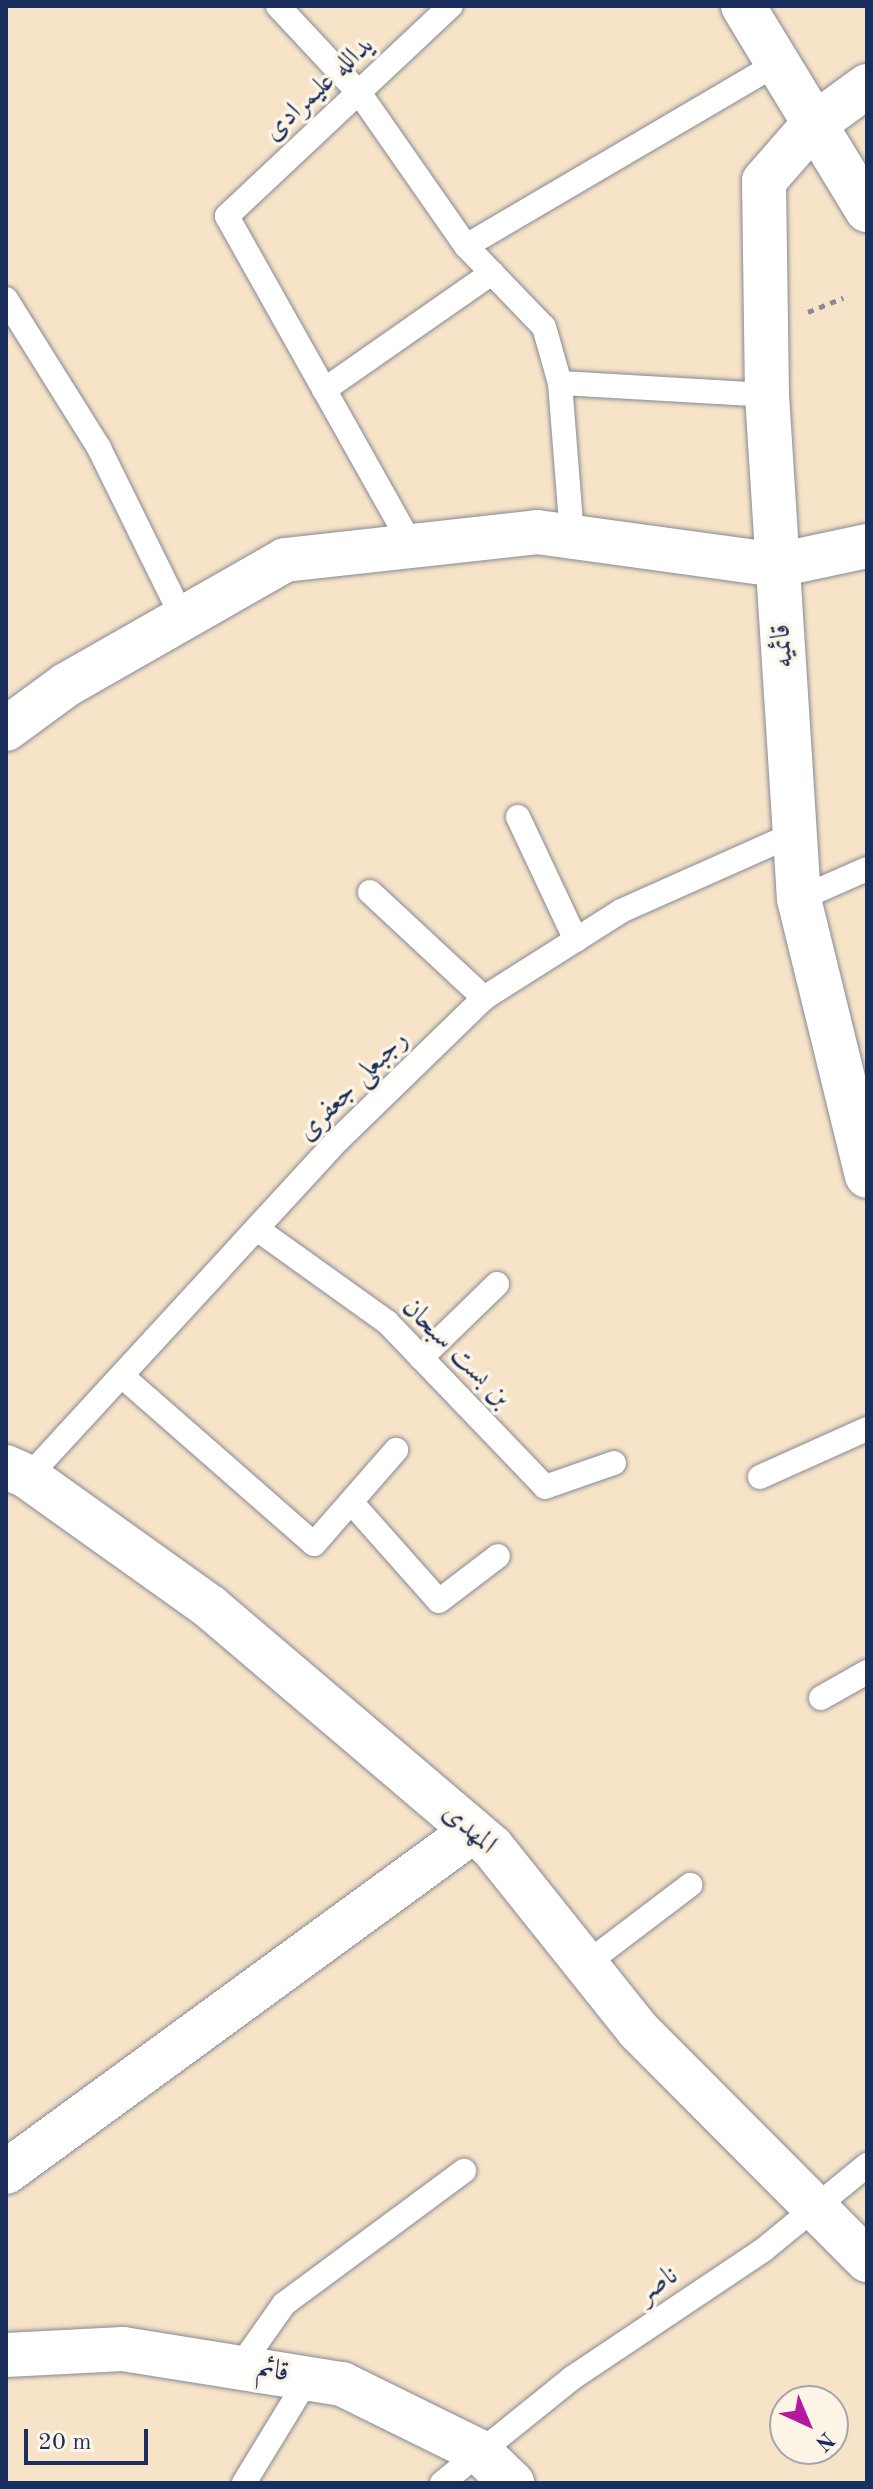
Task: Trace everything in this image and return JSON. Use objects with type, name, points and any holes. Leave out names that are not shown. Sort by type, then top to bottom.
[{"type":"street","points":[[743,6],[812,126],[867,210]]},
{"type":"street","name":"قائمیه","points":[[867,86],[812,126],[764,181],[767,395],[799,899],[867,1176]]},
{"type":"street","points":[[6,729],[66,685],[285,560],[537,532],[778,565],[867,546]]},
{"type":"street","name":"المهدی","points":[[17,1472],[210,1607],[492,1847],[638,2030],[867,2260]]},
{"type":"street","points":[[6,2172],[473,1831]]},
{"type":"street","name":"قائم","points":[[6,2355],[123,2349],[241,2365],[342,2384],[480,2452],[512,2483]]},
{"type":"lane","points":[[278,6],[360,94],[466,246],[544,327],[560,383],[572,536]]},
{"type":"lane","name":"یدالله علیمرادی","points":[[324,390],[227,216],[451,6]]},
{"type":"lane","points":[[466,246],[776,64]]},
{"type":"lane","points":[[412,546],[324,390],[492,273]]},
{"type":"lane","points":[[6,299],[99,448],[183,619]]},
{"type":"lane","points":[[560,383],[767,395]]},
{"type":"lane","points":[[518,817],[576,940]]},
{"type":"lane","name":"رجبعلی جعفری","points":[[17,1472],[122,1376],[339,1139],[484,998],[621,911],[794,834]]},
{"type":"lane","points":[[799,899],[867,869]]},
{"type":"lane","points":[[370,892],[484,998]]},
{"type":"lane","name":"بن بست سبحان","points":[[257,1229],[387,1322],[545,1487],[614,1463]]},
{"type":"lane","points":[[421,1358],[497,1284]]},
{"type":"lane","points":[[122,1376],[314,1544],[396,1450]]},
{"type":"lane","points":[[760,1477],[867,1429]]},
{"type":"lane","points":[[351,1502],[439,1601],[498,1556]]},
{"type":"lane","points":[[821,1698],[867,1672]]},
{"type":"lane","points":[[586,1964],[690,1885]]},
{"type":"lane","name":"ناصر","points":[[442,2483],[572,2378],[762,2251],[867,2165]]},
{"type":"lane","points":[[241,2365],[284,2304],[464,2171]]},
{"type":"lane","points":[[244,2483],[308,2378]]}]
